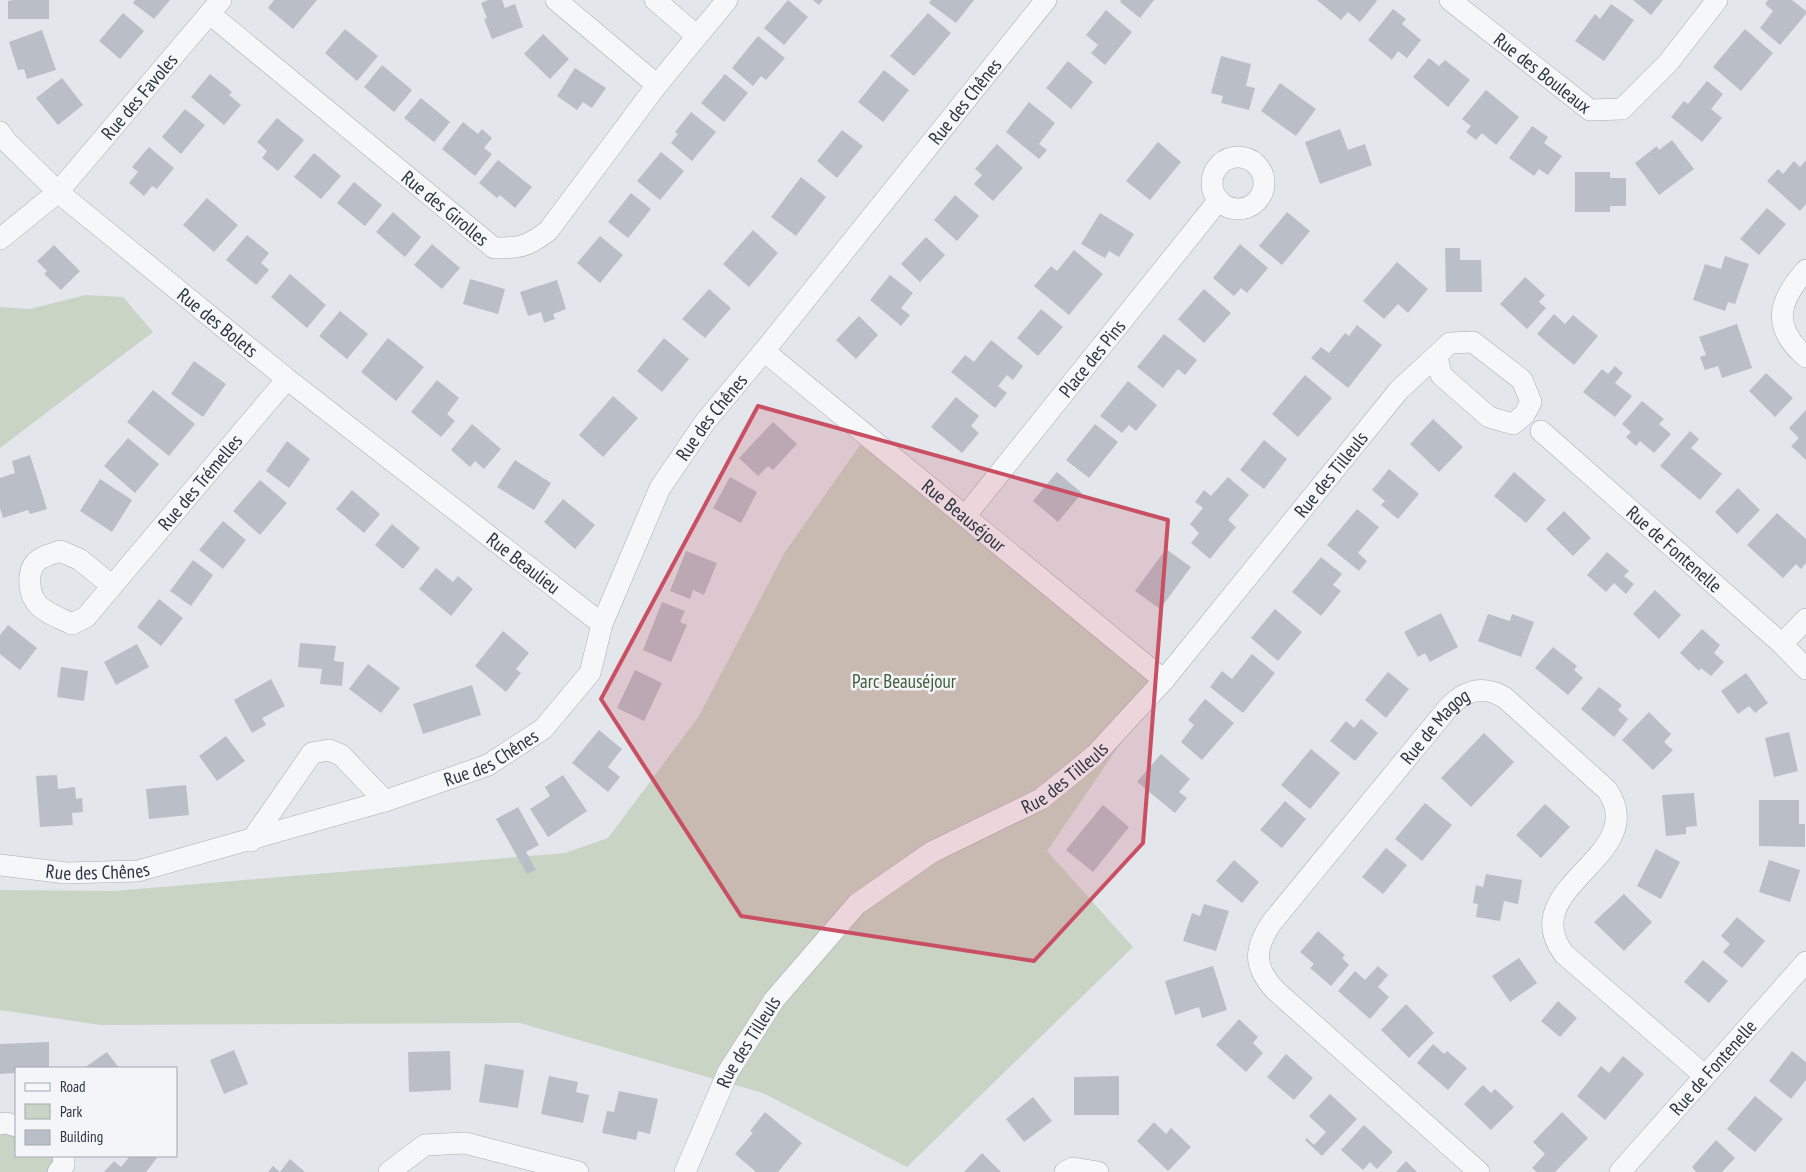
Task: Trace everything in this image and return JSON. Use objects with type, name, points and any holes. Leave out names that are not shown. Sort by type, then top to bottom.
[{"type":"street","points":[[556,0],[657,85]]},
{"type":"street","points":[[655,0],[696,35]]},
{"type":"street","name":"Rue des Girolles","points":[[215,7],[494,248],[530,244],[548,231],[657,85],[696,35],[727,0]]},
{"type":"street","name":"Rue des Chênes","points":[[0,866],[66,873],[138,872],[251,841],[384,801],[488,764],[543,729],[590,673],[602,624],[660,488],[705,422],[764,352],[1046,0]]},
{"type":"street","name":"Rue des Bouleaux","points":[[1450,0],[1590,110],[1622,109],[1668,63],[1718,0]]},
{"type":"street","name":"Rue des Favoles","points":[[0,239],[58,192],[215,7]]},
{"type":"street","name":"Rue des Bolets","points":[[0,132],[58,192],[287,379],[445,502]]},
{"type":"street","name":"Place des Pins","points":[[966,515],[1219,200]]},
{"type":"street","points":[[1806,270],[1789,288],[1782,306],[1788,336],[1795,348],[1806,357]]},
{"type":"street","name":"Rue Beauséjour","points":[[764,352],[966,515],[1164,680]]},
{"type":"street","name":"Rue des Tilleuls","points":[[685,1172],[728,1072],[738,1056],[774,1000],[857,904],[932,852],[1041,799],[1095,755],[1164,680],[1399,390],[1437,356]]},
{"type":"street","name":"Rue des Trémelles","points":[[111,585],[287,379]]},
{"type":"street","name":"Rue de Fontenelle","points":[[1541,431],[1782,644],[1806,668]]},
{"type":"street","name":"Rue Beaulieu","points":[[445,502],[602,624]]},
{"type":"street","points":[[1782,644],[1806,619]]},
{"type":"street","name":"Rue de Magog","points":[[1479,1172],[1275,990],[1262,975],[1258,955],[1263,936],[1272,922],[1448,708],[1467,692],[1485,689],[1504,696],[1607,790],[1613,798],[1618,815],[1615,832],[1556,907],[1552,926],[1554,937],[1564,954],[1705,1076]]},
{"type":"street","points":[[251,841],[312,753],[329,750],[341,755],[384,801]]},
{"type":"street","name":"Rue de Fontenelle","points":[[1620,1172],[1806,962]]},
{"type":"street","points":[[0,1124],[6,1123],[15,1126]]},
{"type":"street","points":[[389,1172],[425,1145],[465,1143],[578,1172]]},
{"type":"street","points":[[58,1172],[64,1165],[63,1157]]},
{"type":"street","points":[[1065,1172],[1073,1168],[1098,1172]]},
{"type":"highlighted area","points":[[758,406],[1168,520],[1143,843],[1034,961],[741,916],[601,699]]},
{"type":"green space","points":[[86,295],[123,297],[153,332],[0,448],[0,307],[30,309]]},
{"type":"green space","name":"Parc Beauséjour","points":[[867,435],[1164,680],[1047,851],[1133,947],[907,1167],[763,1093],[520,1023],[101,1025],[0,1010],[0,890],[115,891],[565,853],[608,838],[699,716],[785,552]]},
{"type":"green space","points":[[0,1124],[15,1126],[15,1157],[63,1157],[58,1172],[0,1172]]},
{"type":"building","points":[[49,0],[49,19],[8,19],[8,1]]},
{"type":"building","points":[[135,0],[170,0],[154,19],[133,3]]},
{"type":"building","points":[[274,0],[317,0],[293,29],[268,8]]},
{"type":"building","points":[[488,0],[502,0],[505,8],[515,4],[523,27],[492,39],[484,19],[487,18],[481,3]]},
{"type":"building","points":[[788,0],[808,17],[784,45],[764,28]]},
{"type":"building","points":[[813,0],[823,0],[819,5]]},
{"type":"building","points":[[931,0],[974,0],[956,23],[929,3]]},
{"type":"building","points":[[1121,0],[1154,0],[1140,18],[1120,2]]},
{"type":"building","points":[[1317,0],[1377,1],[1360,22],[1348,12],[1341,20]]},
{"type":"building","points":[[1633,0],[1663,0],[1651,15]]},
{"type":"building","points":[[1768,0],[1792,0],[1806,11],[1806,14],[1780,45],[1760,28],[1773,11],[1765,4]]},
{"type":"building","points":[[1611,4],[1634,20],[1604,61],[1575,41],[1595,14],[1600,19]]},
{"type":"building","points":[[1393,9],[1406,19],[1402,24],[1421,40],[1407,58],[1398,51],[1392,60],[1368,40]]},
{"type":"building","points":[[1106,10],[1132,32],[1105,65],[1091,53],[1098,45],[1086,35]]},
{"type":"building","points":[[123,13],[144,31],[120,59],[99,41]]},
{"type":"building","points":[[928,13],[951,33],[914,76],[890,56]]},
{"type":"building","points":[[345,29],[378,56],[357,81],[325,53]]},
{"type":"building","points":[[1745,29],[1773,53],[1741,91],[1713,67]]},
{"type":"building","points":[[42,30],[56,70],[27,79],[24,69],[18,70],[9,42]]},
{"type":"building","points":[[543,34],[569,59],[550,79],[524,54]]},
{"type":"building","points":[[758,36],[785,58],[766,80],[761,76],[753,86],[732,68]]},
{"type":"building","points":[[1221,56],[1251,64],[1246,86],[1255,88],[1249,110],[1221,103],[1223,96],[1211,93]]},
{"type":"building","points":[[1429,58],[1439,66],[1445,60],[1470,80],[1448,107],[1413,77]]},
{"type":"building","points":[[1068,61],[1093,82],[1071,109],[1046,88]]},
{"type":"building","points":[[382,65],[412,90],[394,112],[364,87]]},
{"type":"building","points":[[575,68],[606,88],[592,108],[583,102],[577,110],[557,96]]},
{"type":"building","points":[[884,70],[909,90],[883,122],[858,102]]},
{"type":"building","points":[[210,74],[232,92],[229,95],[241,105],[224,125],[191,97]]},
{"type":"building","points":[[725,74],[748,93],[724,122],[701,103]]},
{"type":"building","points":[[62,78],[83,105],[58,125],[36,98]]},
{"type":"building","points":[[1707,81],[1723,94],[1711,109],[1722,118],[1702,142],[1671,117],[1684,101],[1688,104]]},
{"type":"building","points":[[1280,83],[1316,109],[1296,136],[1261,111]]},
{"type":"building","points":[[1486,90],[1519,117],[1496,145],[1482,133],[1476,140],[1466,132],[1471,126],[1462,119]]},
{"type":"building","points":[[421,98],[450,122],[434,142],[404,118]]},
{"type":"building","points":[[1029,102],[1055,123],[1039,144],[1047,150],[1039,159],[1006,132]]},
{"type":"building","points":[[185,109],[205,125],[181,154],[162,137]]},
{"type":"building","points":[[691,112],[716,132],[692,161],[671,143],[678,134],[675,132]]},
{"type":"building","points":[[277,118],[304,140],[278,171],[262,158],[267,151],[257,142]]},
{"type":"building","points":[[463,122],[478,134],[482,129],[492,138],[484,148],[492,154],[475,176],[442,149]]},
{"type":"building","points":[[1532,126],[1548,137],[1544,143],[1562,156],[1548,175],[1539,169],[1534,176],[1509,158]]},
{"type":"building","points":[[1340,129],[1348,150],[1365,144],[1372,165],[1320,184],[1305,142]]},
{"type":"building","points":[[842,130],[863,146],[837,178],[817,161]]},
{"type":"building","points":[[1672,140],[1694,169],[1659,195],[1635,163],[1657,146],[1659,150]]},
{"type":"building","points":[[1158,142],[1181,162],[1150,200],[1126,181]]},
{"type":"building","points":[[997,144],[1023,168],[993,201],[974,184],[982,175],[975,169]]},
{"type":"building","points":[[149,147],[174,168],[157,189],[152,186],[144,196],[129,183],[138,172],[132,167]]},
{"type":"building","points":[[661,152],[684,171],[660,200],[637,181]]},
{"type":"building","points":[[314,153],[341,176],[321,199],[294,177]]},
{"type":"building","points":[[498,160],[532,187],[515,208],[500,195],[497,198],[479,183]]},
{"type":"building","points":[[1806,160],[1806,204],[1800,211],[1767,181],[1778,169],[1783,174],[1794,161],[1800,167]]},
{"type":"building","points":[[1575,172],[1610,172],[1610,178],[1626,178],[1626,206],[1610,206],[1610,212],[1575,212]]},
{"type":"building","points":[[801,177],[826,197],[796,236],[771,217]]},
{"type":"building","points":[[354,182],[382,205],[365,226],[337,203]]},
{"type":"building","points":[[631,193],[651,209],[628,238],[608,222]]},
{"type":"building","points":[[955,195],[979,216],[957,241],[934,220]]},
{"type":"building","points":[[207,198],[238,225],[214,252],[183,225]]},
{"type":"building","points":[[1767,208],[1786,224],[1759,255],[1740,239]]},
{"type":"building","points":[[393,212],[421,237],[405,257],[376,232]]},
{"type":"building","points":[[1287,212],[1310,231],[1282,265],[1259,246]]},
{"type":"building","points":[[1100,213],[1134,234],[1119,257],[1109,251],[1105,258],[1081,244]]},
{"type":"building","points":[[753,230],[778,253],[749,287],[723,264]]},
{"type":"building","points":[[247,235],[269,253],[261,263],[269,270],[256,285],[226,260]]},
{"type":"building","points":[[600,236],[623,255],[600,283],[577,263]]},
{"type":"building","points":[[926,237],[945,255],[920,282],[901,264]]},
{"type":"building","points":[[432,244],[460,268],[442,289],[414,265]]},
{"type":"building","points":[[1240,244],[1268,268],[1247,293],[1241,288],[1234,296],[1213,278]]},
{"type":"building","points":[[54,245],[80,271],[61,290],[44,274],[47,271],[37,261]]},
{"type":"building","points":[[1445,248],[1460,248],[1460,260],[1481,260],[1482,292],[1446,292]]},
{"type":"building","points":[[1074,250],[1103,274],[1069,315],[1034,286],[1051,266],[1057,271]]},
{"type":"building","points":[[1725,256],[1749,264],[1735,304],[1728,302],[1725,311],[1693,300],[1705,264],[1721,269]]},
{"type":"building","points":[[1397,262],[1428,289],[1408,313],[1398,304],[1384,319],[1363,301]]},
{"type":"building","points":[[290,274],[326,305],[307,328],[271,297]]},
{"type":"building","points":[[890,275],[913,293],[901,308],[910,315],[901,326],[870,300]]},
{"type":"building","points":[[1525,277],[1545,295],[1539,302],[1546,308],[1527,329],[1500,304]]},
{"type":"building","points":[[470,279],[505,289],[498,314],[463,304]]},
{"type":"building","points":[[557,280],[566,309],[553,314],[555,319],[544,323],[541,312],[528,316],[520,292]]},
{"type":"building","points":[[709,289],[731,308],[705,338],[682,319]]},
{"type":"building","points":[[1204,289],[1231,313],[1204,343],[1178,319]]},
{"type":"building","points":[[1041,309],[1063,327],[1038,356],[1017,338]]},
{"type":"building","points":[[340,311],[368,334],[347,359],[319,336]]},
{"type":"building","points":[[1554,314],[1565,324],[1573,315],[1598,336],[1574,365],[1537,334]]},
{"type":"building","points":[[859,316],[878,335],[856,359],[836,340]]},
{"type":"building","points":[[1737,324],[1752,368],[1722,378],[1718,366],[1705,370],[1700,357],[1706,355],[1699,337]]},
{"type":"building","points":[[1357,325],[1382,345],[1348,388],[1311,358],[1321,347],[1329,353],[1345,333],[1349,336]]},
{"type":"building","points":[[1164,334],[1197,360],[1185,375],[1178,369],[1163,388],[1137,367]]},
{"type":"building","points":[[388,338],[424,367],[396,401],[361,372]]},
{"type":"building","points":[[664,338],[689,359],[662,392],[637,371]]},
{"type":"building","points":[[991,340],[1023,366],[1013,380],[1007,375],[998,386],[1007,393],[995,408],[951,372],[965,355],[974,362]]},
{"type":"building","points":[[194,361],[226,384],[203,417],[171,394]]},
{"type":"building","points":[[1615,366],[1623,373],[1615,383],[1632,396],[1615,417],[1583,392],[1602,369],[1608,374]]},
{"type":"building","points":[[1766,373],[1793,398],[1775,417],[1749,391]]},
{"type":"building","points":[[1305,375],[1332,398],[1298,437],[1272,414]]},
{"type":"building","points":[[437,380],[459,398],[447,414],[455,421],[441,437],[411,412]]},
{"type":"building","points":[[1128,381],[1157,405],[1136,431],[1129,425],[1122,433],[1100,416]]},
{"type":"building","points":[[153,390],[195,424],[169,456],[127,422]]},
{"type":"building","points":[[613,396],[638,418],[603,457],[579,435]]},
{"type":"building","points":[[956,397],[979,416],[971,426],[979,433],[962,453],[931,427]]},
{"type":"building","points":[[1642,401],[1664,419],[1659,424],[1671,434],[1654,453],[1640,441],[1636,446],[1626,437],[1631,432],[1622,424]]},
{"type":"building","points":[[1806,410],[1806,460],[1791,446],[1799,438],[1789,428]]},
{"type":"building","points":[[1433,419],[1463,447],[1439,472],[1410,444]]},
{"type":"building","points":[[773,422],[797,444],[773,470],[768,466],[758,476],[739,458]]},
{"type":"building","points":[[472,424],[501,449],[484,469],[475,461],[470,467],[451,450]]},
{"type":"building","points":[[1095,424],[1118,442],[1089,478],[1066,460]]},
{"type":"building","points":[[1690,431],[1699,439],[1691,448],[1722,474],[1700,500],[1660,466]]},
{"type":"building","points":[[128,438],[159,464],[135,493],[104,466]]},
{"type":"building","points":[[1264,440],[1287,459],[1264,489],[1240,470]]},
{"type":"building","points":[[287,441],[310,459],[289,488],[266,471]]},
{"type":"building","points":[[30,455],[47,509],[30,514],[28,510],[3,518],[0,508],[0,478],[15,473],[12,461]]},
{"type":"building","points":[[515,460],[551,483],[534,510],[497,487]]},
{"type":"building","points":[[1389,469],[1419,494],[1398,519],[1381,505],[1385,501],[1372,490]]},
{"type":"building","points":[[1057,472],[1082,493],[1058,522],[1033,501]]},
{"type":"building","points":[[1514,472],[1546,500],[1526,523],[1494,496]]},
{"type":"building","points":[[730,477],[757,492],[741,523],[713,508]]},
{"type":"building","points":[[1228,477],[1249,495],[1228,520],[1236,527],[1210,559],[1191,543],[1199,533],[1190,524],[1203,508],[1195,502],[1204,490],[1211,496]]},
{"type":"building","points":[[100,479],[132,500],[112,532],[80,511]]},
{"type":"building","points":[[260,480],[287,503],[260,535],[233,511]]},
{"type":"building","points":[[1738,488],[1760,510],[1737,534],[1715,512]]},
{"type":"building","points":[[352,490],[380,514],[364,533],[336,509]]},
{"type":"building","points":[[563,499],[595,525],[575,549],[544,522]]},
{"type":"building","points":[[1357,509],[1379,527],[1358,553],[1367,561],[1359,571],[1327,545]]},
{"type":"building","points":[[1564,511],[1591,538],[1573,556],[1546,529]]},
{"type":"building","points":[[1777,513],[1806,539],[1806,563],[1801,569],[1796,564],[1783,578],[1747,545]]},
{"type":"building","points":[[223,521],[246,540],[223,569],[199,550]]},
{"type":"building","points":[[392,524],[420,548],[403,569],[375,545]]},
{"type":"building","points":[[1166,549],[1191,567],[1160,609],[1135,591]]},
{"type":"building","points":[[686,551],[717,563],[704,595],[693,590],[690,599],[670,591]]},
{"type":"building","points":[[1607,552],[1629,571],[1624,576],[1634,584],[1626,594],[1614,583],[1606,592],[1587,575]]},
{"type":"building","points":[[1321,557],[1342,574],[1333,585],[1341,591],[1321,616],[1292,592]]},
{"type":"building","points":[[193,560],[213,575],[191,606],[170,591]]},
{"type":"building","points":[[436,568],[453,582],[458,576],[473,589],[451,616],[419,589]]},
{"type":"building","points":[[1655,590],[1681,615],[1659,639],[1633,614]]},
{"type":"building","points":[[159,599],[183,618],[161,646],[137,627]]},
{"type":"building","points":[[662,602],[685,611],[680,622],[687,625],[671,662],[643,650]]},
{"type":"building","points":[[1275,609],[1302,632],[1278,661],[1251,638]]},
{"type":"building","points":[[1441,613],[1458,647],[1430,662],[1425,653],[1418,657],[1404,632]]},
{"type":"building","points":[[1488,614],[1510,621],[1512,614],[1534,622],[1521,657],[1478,641]]},
{"type":"building","points":[[8,625],[37,648],[20,670],[0,654],[0,635]]},
{"type":"building","points":[[1702,629],[1720,645],[1714,653],[1724,662],[1711,676],[1701,668],[1699,671],[1680,653]]},
{"type":"building","points":[[503,631],[529,653],[516,669],[521,673],[506,692],[475,666]]},
{"type":"building","points":[[300,643],[336,646],[334,661],[344,662],[342,686],[320,684],[322,669],[298,667]]},
{"type":"building","points":[[137,644],[149,667],[116,685],[104,662]]},
{"type":"building","points":[[1553,647],[1577,666],[1574,670],[1583,678],[1568,695],[1535,668]]},
{"type":"building","points":[[1252,654],[1275,673],[1243,713],[1210,687],[1222,671],[1232,679]]},
{"type":"building","points":[[368,664],[400,688],[381,713],[349,689]]},
{"type":"building","points":[[61,667],[88,671],[84,701],[57,697]]},
{"type":"building","points":[[635,670],[662,683],[644,721],[617,708]]},
{"type":"building","points":[[1388,672],[1409,689],[1386,718],[1365,700]]},
{"type":"building","points":[[1746,673],[1768,703],[1755,713],[1749,706],[1738,714],[1721,691]]},
{"type":"building","points":[[271,679],[285,706],[262,718],[266,725],[252,733],[234,700]]},
{"type":"building","points":[[472,685],[481,715],[423,734],[413,704]]},
{"type":"building","points":[[1599,687],[1622,705],[1618,710],[1628,719],[1614,737],[1581,709]]},
{"type":"building","points":[[1205,699],[1234,723],[1202,760],[1181,742],[1194,725],[1188,720]]},
{"type":"building","points":[[1649,712],[1671,734],[1664,742],[1673,750],[1653,770],[1622,740]]},
{"type":"building","points":[[1361,719],[1378,733],[1355,761],[1330,741],[1346,721],[1354,728]]},
{"type":"building","points":[[599,730],[622,749],[608,767],[620,777],[608,792],[572,763]]},
{"type":"building","points":[[1789,732],[1798,771],[1774,777],[1765,738]]},
{"type":"building","points":[[1484,733],[1514,762],[1471,807],[1441,778]]},
{"type":"building","points":[[226,736],[245,761],[217,781],[199,756]]},
{"type":"building","points":[[1311,749],[1340,773],[1310,809],[1281,785]]},
{"type":"building","points":[[1161,754],[1190,779],[1179,792],[1187,798],[1175,813],[1137,782]]},
{"type":"building","points":[[57,775],[58,789],[75,787],[76,799],[82,798],[83,812],[72,813],[73,825],[40,827],[36,776]]},
{"type":"building","points":[[563,775],[587,811],[548,837],[530,809],[550,796],[545,787]]},
{"type":"building","points":[[186,785],[189,815],[149,819],[146,789]]},
{"type":"building","points":[[1694,793],[1697,826],[1686,827],[1686,834],[1666,836],[1662,795]]},
{"type":"building","points":[[1759,800],[1799,800],[1799,824],[1805,824],[1805,847],[1759,846]]},
{"type":"building","points":[[1285,801],[1306,819],[1282,848],[1260,830]]},
{"type":"building","points":[[1425,803],[1452,825],[1422,861],[1395,839]]},
{"type":"building","points":[[1545,804],[1570,827],[1541,858],[1516,835]]},
{"type":"building","points":[[1103,805],[1129,827],[1093,872],[1066,850]]},
{"type":"building","points":[[518,807],[539,845],[526,852],[536,870],[527,874],[496,819]]},
{"type":"building","points":[[1386,848],[1407,865],[1383,894],[1362,877]]},
{"type":"building","points":[[1656,849],[1680,862],[1661,899],[1637,886]]},
{"type":"building","points":[[1234,860],[1259,882],[1242,903],[1216,881]]},
{"type":"building","points":[[1769,860],[1800,870],[1790,902],[1759,892]]},
{"type":"building","points":[[1486,874],[1522,880],[1518,904],[1504,901],[1500,921],[1476,917],[1478,904],[1473,903],[1476,885],[1483,887]]},
{"type":"building","points":[[1624,894],[1652,922],[1624,951],[1594,922]]},
{"type":"building","points":[[1204,904],[1229,911],[1216,951],[1183,941],[1192,913],[1200,916]]},
{"type":"building","points":[[1737,917],[1765,941],[1742,968],[1723,952],[1730,944],[1721,936]]},
{"type":"building","points":[[1318,931],[1345,955],[1342,958],[1349,965],[1331,986],[1310,968],[1314,964],[1300,952]]},
{"type":"building","points":[[1519,958],[1537,983],[1510,1002],[1492,976]]},
{"type":"building","points":[[1703,960],[1728,981],[1709,1003],[1684,982]]},
{"type":"building","points":[[1213,966],[1227,1010],[1202,1018],[1199,1007],[1175,1015],[1165,981]]},
{"type":"building","points":[[1378,966],[1388,975],[1378,987],[1389,997],[1370,1019],[1338,991],[1355,971],[1365,980]]},
{"type":"building","points":[[1558,1001],[1577,1018],[1560,1037],[1541,1021]]},
{"type":"building","points":[[1406,1004],[1434,1033],[1409,1058],[1381,1030]]},
{"type":"building","points":[[1239,1019],[1258,1037],[1253,1043],[1263,1053],[1246,1072],[1216,1045]]},
{"type":"building","points":[[49,1042],[49,1067],[15,1067],[15,1073],[0,1074],[0,1044]]},
{"type":"building","points":[[1433,1044],[1444,1054],[1447,1051],[1467,1068],[1448,1090],[1417,1063]]},
{"type":"building","points":[[234,1050],[248,1084],[224,1094],[210,1060]]},
{"type":"building","points":[[450,1051],[451,1090],[409,1092],[408,1052]]},
{"type":"building","points":[[1792,1051],[1806,1062],[1806,1080],[1791,1099],[1769,1081]]},
{"type":"building","points":[[107,1052],[118,1067],[85,1067]]},
{"type":"building","points":[[1286,1054],[1313,1078],[1294,1100],[1267,1077]]},
{"type":"building","points":[[1623,1056],[1644,1074],[1605,1120],[1577,1096],[1601,1066],[1609,1073]]},
{"type":"building","points":[[485,1064],[524,1070],[518,1108],[479,1102]]},
{"type":"building","points":[[549,1076],[578,1082],[576,1092],[589,1095],[583,1123],[541,1114]]},
{"type":"building","points":[[1119,1076],[1119,1115],[1074,1115],[1074,1077]]},
{"type":"building","points":[[1483,1085],[1491,1093],[1495,1089],[1514,1107],[1491,1130],[1464,1104]]},
{"type":"building","points":[[619,1091],[658,1099],[650,1134],[638,1131],[636,1140],[602,1133],[607,1111],[614,1112]]},
{"type":"building","points":[[1330,1094],[1357,1119],[1322,1156],[1305,1140],[1307,1138],[1314,1145],[1326,1132],[1309,1116]]},
{"type":"building","points":[[1755,1096],[1783,1119],[1755,1152],[1727,1129]]},
{"type":"building","points":[[1033,1097],[1052,1121],[1024,1142],[1006,1119]]},
{"type":"building","points":[[765,1112],[802,1143],[778,1172],[756,1172],[735,1154],[753,1133],[750,1131]]},
{"type":"building","points":[[1562,1112],[1588,1138],[1555,1172],[1537,1172],[1532,1168],[1545,1154],[1533,1142]]},
{"type":"building","points":[[1154,1122],[1166,1134],[1171,1128],[1191,1147],[1168,1171],[1137,1141]]},
{"type":"building","points":[[1364,1125],[1393,1152],[1377,1169],[1370,1162],[1363,1170],[1341,1150]]},
{"type":"building","points":[[1716,1140],[1735,1158],[1722,1172],[1696,1172],[1692,1167]]},
{"type":"building","points":[[982,1153],[1001,1172],[964,1172]]},
{"type":"building","points":[[129,1157],[157,1158],[146,1172],[104,1172],[114,1161],[121,1167]]},
{"type":"building","points":[[290,1159],[305,1172],[280,1172]]},
{"type":"building","points":[[1406,1161],[1417,1172],[1396,1172]]},
{"type":"building","points":[[273,1166],[280,1172],[268,1172]]}]
